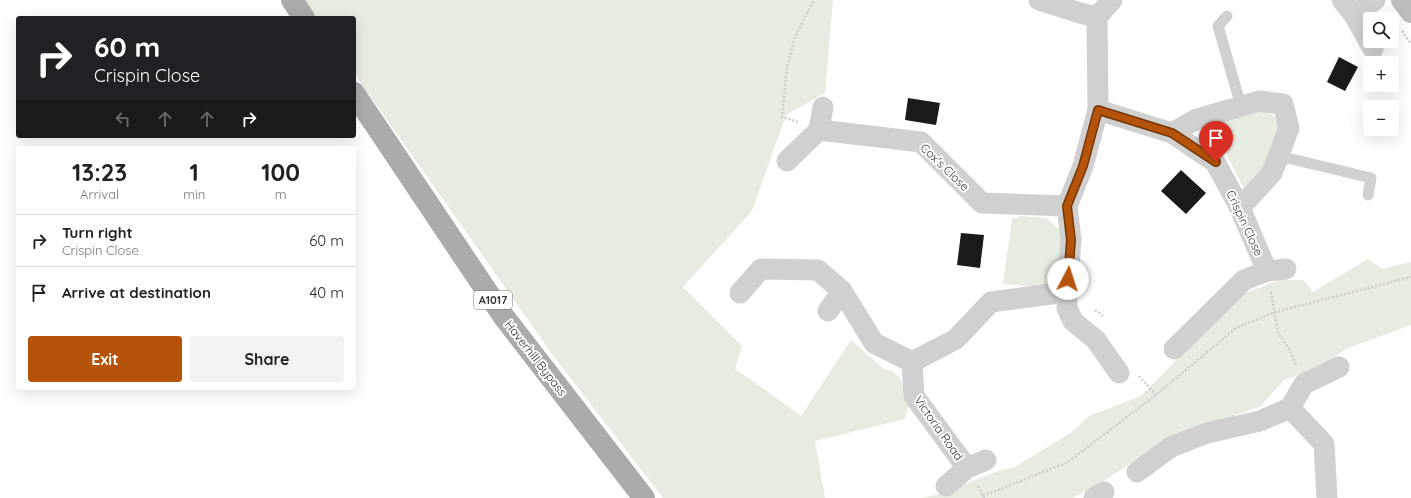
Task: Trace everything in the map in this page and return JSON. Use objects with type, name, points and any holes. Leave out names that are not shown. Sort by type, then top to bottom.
[{"type":"main road","points":[[292,0],[303,16]]},
{"type":"main road","name":"Haverhill Bypass","points":[[356,96],[504,317],[644,498]]},
{"type":"street","points":[[1039,0],[1097,17]]},
{"type":"street","points":[[1112,0],[1097,17],[1098,110],[1083,166],[1067,206],[1071,240],[1067,308],[1073,321],[1096,340],[1119,373]]},
{"type":"street","points":[[1374,49],[1348,8],[1375,0]]},
{"type":"street","points":[[1402,0],[1411,12]]},
{"type":"street","points":[[1172,133],[1197,119],[1259,101],[1283,104],[1289,128],[1272,173],[1240,208]]},
{"type":"street","points":[[787,161],[819,130],[824,107]]},
{"type":"street","name":"Crispin Close","points":[[1098,110],[1172,133],[1216,162],[1240,208],[1276,270]]},
{"type":"street","name":"Cox's Close","points":[[819,130],[921,142],[982,203],[1067,206]]},
{"type":"street","points":[[740,293],[761,269],[818,270],[842,290],[874,343],[912,362],[956,339],[992,302],[1067,292]]},
{"type":"street","points":[[1174,349],[1244,280],[1276,270]]},
{"type":"street","points":[[828,311],[842,290]]},
{"type":"street","name":"Victoria Road","points":[[912,362],[914,396],[976,470],[946,486]]},
{"type":"street","points":[[1137,472],[1171,447],[1207,434],[1260,421],[1290,408],[1304,384],[1339,366]]},
{"type":"street","points":[[1290,408],[1324,444],[1327,498]]},
{"type":"lane","points":[[1227,16],[1218,26],[1241,106]]},
{"type":"lane","points":[[1279,156],[1371,178],[1368,195]]},
{"type":"path","points":[[782,117],[786,67],[795,37],[814,0]]},
{"type":"path","points":[[1276,270],[1274,312],[1278,333],[1290,350],[1304,384]]},
{"type":"path","points":[[976,470],[984,497],[1068,462],[1156,395],[1236,328],[1274,312],[1411,277]]},
{"type":"path","points":[[1140,377],[1156,395]]},
{"type":"shaded area","points":[[303,0],[833,0],[825,93],[786,115],[752,211],[683,287],[742,346],[735,369],[801,416],[851,340],[884,369],[892,371],[901,379],[908,407],[905,419],[815,441],[825,498],[663,498],[552,354],[356,76],[356,16],[315,16]]},
{"type":"shaded area","points":[[1263,110],[1274,116],[1280,126],[1266,169],[1245,191],[1224,149],[1201,131],[1218,121]]},
{"type":"shaded area","points":[[1021,216],[1046,218],[1064,233],[1057,282],[1049,288],[1003,284],[1012,219]]},
{"type":"shaded area","points":[[1368,259],[1382,269],[1411,262],[1411,325],[1346,349],[1315,370],[1284,380],[1261,406],[1163,442],[1099,484],[1073,498],[921,498],[940,494],[998,471],[1013,468],[1072,432],[1089,416],[1141,396],[1240,295],[1279,280],[1303,280],[1313,292]]},
{"type":"building","points":[[1339,57],[1358,67],[1345,91],[1327,82]]},
{"type":"building","points":[[908,98],[940,103],[936,125],[905,120]]},
{"type":"building","points":[[1181,170],[1206,193],[1186,214],[1161,191]]},
{"type":"building","points":[[961,233],[984,235],[980,268],[957,265]]},
{"type":"route","points":[[1068,279],[1071,240],[1067,206],[1083,166],[1098,110],[1172,133],[1216,162]]}]
